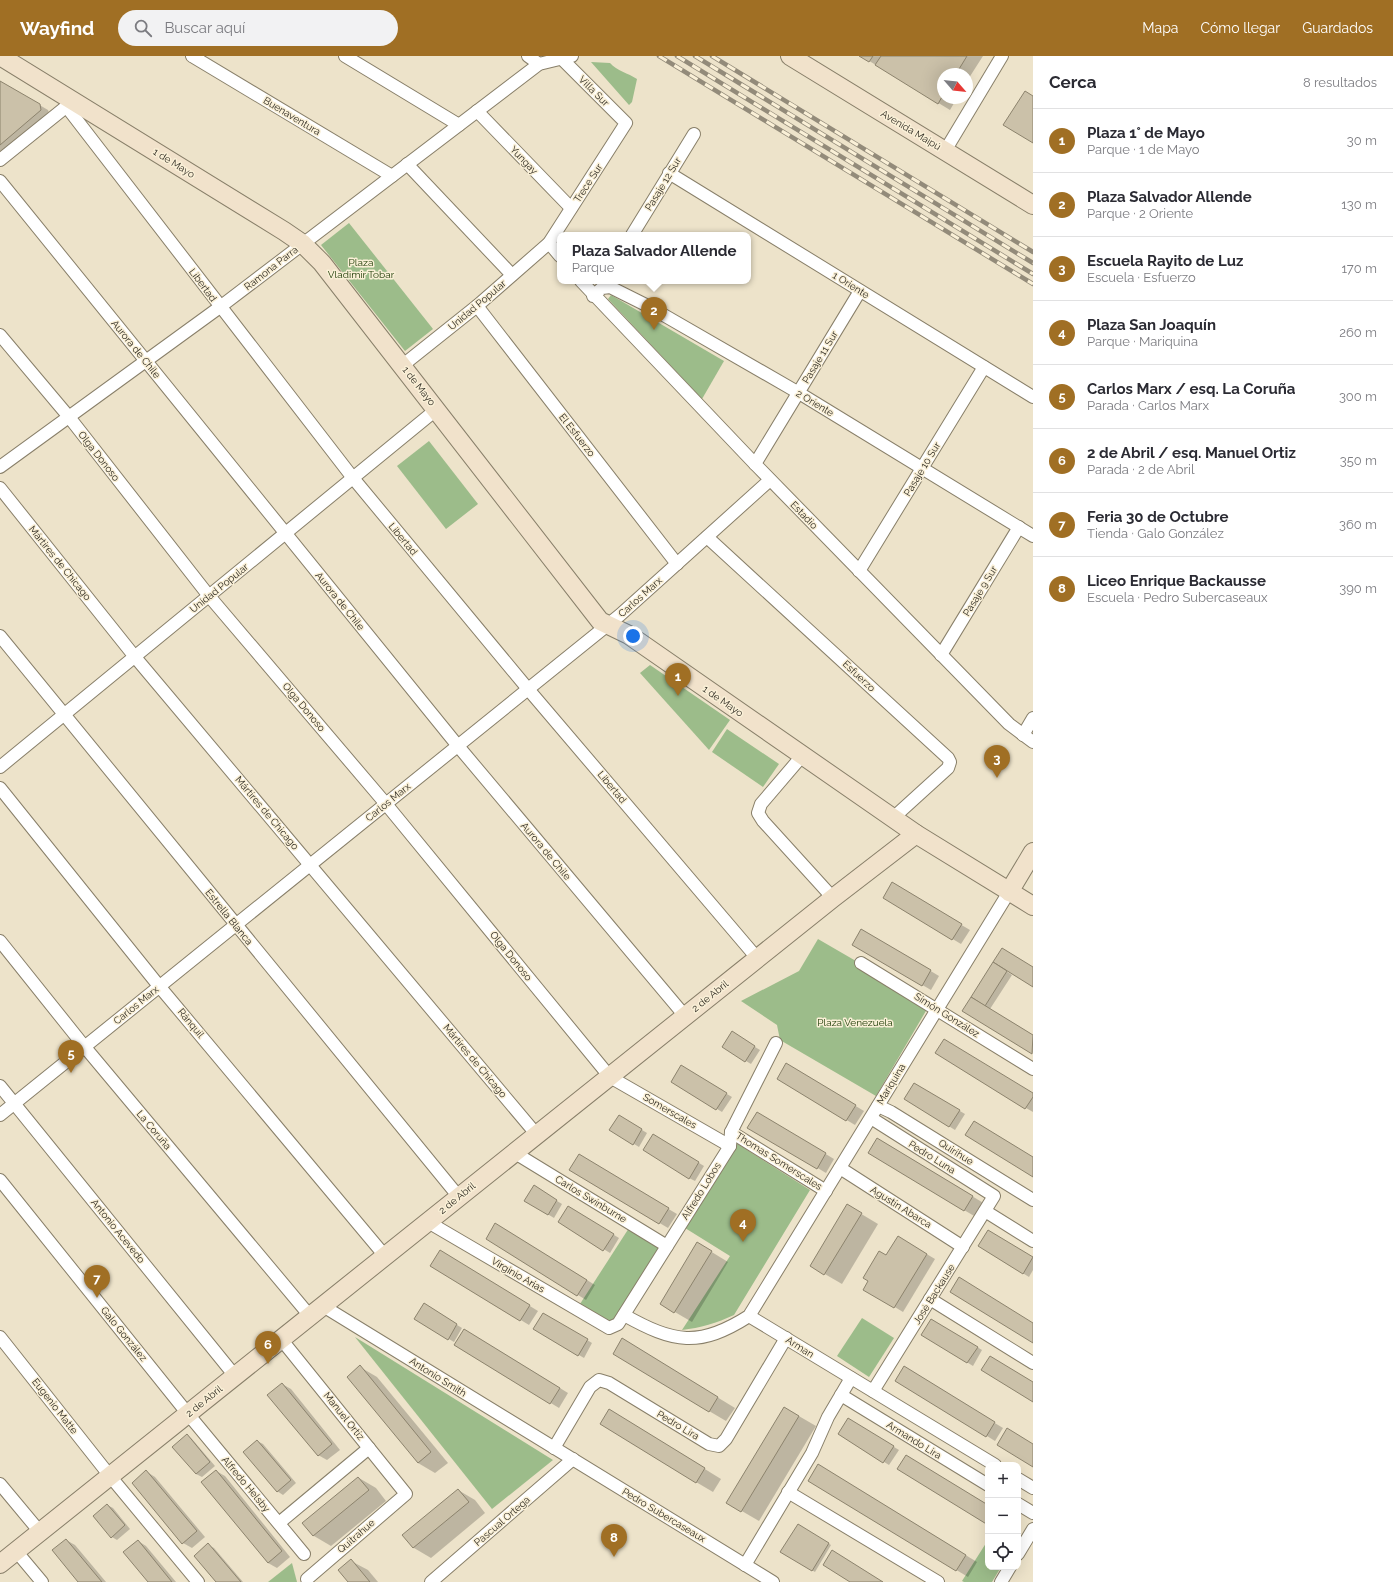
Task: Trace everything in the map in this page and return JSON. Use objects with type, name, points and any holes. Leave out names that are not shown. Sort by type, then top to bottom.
[{"type":"street","name":"1 de Mayo","points":[[0,56],[70,104],[303,244],[322,263],[403,365],[593,614],[608,625],[629,635],[916,834],[1033,906]]},
{"type":"street","name":"Buenaventura","points":[[192,56],[392,176]]},
{"type":"street","points":[[345,56],[459,125]]},
{"type":"street","points":[[528,56],[540,64],[567,58]]},
{"type":"street","name":"Avenida Maipú","points":[[790,56],[1033,205]]},
{"type":"street","points":[[945,151],[1002,56]]},
{"type":"street","name":"Villa Sur","points":[[567,58],[626,123]]},
{"type":"street","name":"Ramona Parra","points":[[0,467],[220,307],[540,64]]},
{"type":"street","points":[[0,160],[70,104]]},
{"type":"street","name":"Libertad","points":[[70,104],[220,307],[353,478],[528,689],[757,958]]},
{"type":"street","name":"Yungay","points":[[477,111],[571,208]]},
{"type":"street","name":"Trece Sur","points":[[549,243],[626,123]]},
{"type":"street","name":"Pasaje 12 Sur","points":[[634,232],[694,134]]},
{"type":"street","points":[[407,164],[512,275]]},
{"type":"street","name":"1 Oriente","points":[[669,173],[1033,397]]},
{"type":"street","name":"Aurora de Chile","points":[[0,181],[458,746],[685,1016]]},
{"type":"street","points":[[549,243],[557,252]]},
{"type":"street","name":"Unidad Popular","points":[[403,365],[477,306],[549,243]]},
{"type":"street","name":"Estadio","points":[[589,284],[600,288],[770,480],[1009,724],[1033,742]]},
{"type":"street","name":"2 Oriente","points":[[600,288],[614,288],[799,393],[1033,536]]},
{"type":"street","name":"Pasaje 11 Sur","points":[[755,464],[860,291]]},
{"type":"street","name":"El Esfuerzo","points":[[477,306],[677,564]]},
{"type":"street","name":"Olga Donoso","points":[[0,335],[69,417],[209,596],[386,804],[610,1077]]},
{"type":"street","name":"Pasaje 10 Sur","points":[[859,571],[984,367]]},
{"type":"street","name":"Unidad Popular","points":[[0,767],[437,409]]},
{"type":"street","name":"Carlos Marx","points":[[0,1116],[84,1046],[608,625],[770,480]]},
{"type":"street","name":"Mártires de Chicago","points":[[0,488],[135,656],[537,1134]]},
{"type":"street","name":"Pasaje 9 Sur","points":[[941,654],[1019,527]]},
{"type":"street","name":"Esfuerzo","points":[[707,537],[948,758],[950,762],[948,768],[893,818]]},
{"type":"street","name":"Estrella Blanca","points":[[0,636],[63,715],[459,1197]]},
{"type":"street","points":[[1023,735],[1033,718]]},
{"type":"street","points":[[802,756],[761,804],[758,813],[833,898]]},
{"type":"street","name":"Ránquil","points":[[0,788],[159,986],[385,1256]]},
{"type":"street","name":"2 de Abril","points":[[0,1564],[757,958],[916,834]]},
{"type":"street","name":"Mariquina","points":[[749,1316],[1033,852]]},
{"type":"street","name":"La Coruña","points":[[0,941],[84,1046],[316,1311]]},
{"type":"street","name":"Simón González","points":[[861,963],[1033,1069]]},
{"type":"street","name":"Alfredo Lobos","points":[[609,1328],[618,1324],[624,1315],[730,1146],[731,1132],[776,1043]]},
{"type":"street","name":"Somerscales","points":[[610,1077],[730,1146]]},
{"type":"street","name":"Antonio Acevedo","points":[[0,1086],[235,1376]]},
{"type":"street","name":"Quirihue","points":[[878,1106],[891,1112],[1033,1200]]},
{"type":"street","name":"Pedro Luna","points":[[870,1118],[994,1196]]},
{"type":"street","name":"Thomas Somerscales","points":[[731,1132],[826,1191]]},
{"type":"street","name":"Carlos Swinburne","points":[[515,1153],[667,1246]]},
{"type":"street","name":"Agustín Abarca","points":[[840,1168],[963,1247]]},
{"type":"street","name":"Galo González","points":[[0,1180],[188,1414]]},
{"type":"street","name":"José Backause","points":[[873,1391],[994,1196]]},
{"type":"street","points":[[985,1211],[1033,1241]]},
{"type":"street","name":"Virginio Arias","points":[[428,1222],[609,1328]]},
{"type":"street","points":[[930,1299],[1033,1363]]},
{"type":"street","name":"Antonio Smith","points":[[316,1311],[554,1448]]},
{"type":"street","points":[[624,1315],[670,1337],[682,1339],[715,1333],[749,1316]]},
{"type":"street","name":"Arman","points":[[749,1316],[851,1378]]},
{"type":"street","name":"Eugenio Matte","points":[[0,1337],[110,1476],[198,1582]]},
{"type":"street","name":"Pedro Lira","points":[[554,1448],[590,1387],[599,1380],[609,1383],[709,1444],[719,1446],[726,1439],[786,1338]]},
{"type":"street","name":"Manuel Ortiz","points":[[281,1339],[406,1494]]},
{"type":"street","points":[[745,1564],[812,1453],[828,1417],[851,1378]]},
{"type":"street","name":"Armando Lira","points":[[851,1378],[990,1462]]},
{"type":"street","name":"Armando Lira","points":[[841,1395],[985,1483]]},
{"type":"street","name":"Alfredo Helsby","points":[[188,1414],[304,1554]]},
{"type":"street","points":[[279,1523],[369,1448]]},
{"type":"street","name":"Pedro Subercaseaux","points":[[554,1448],[773,1582]]},
{"type":"street","name":"Pascual Ortega","points":[[431,1582],[573,1459]]},
{"type":"street","points":[[1021,1481],[1033,1488]]},
{"type":"street","points":[[0,1484],[40,1532]]},
{"type":"street","points":[[788,1492],[938,1582]]},
{"type":"street","name":"Quitrahue","points":[[307,1579],[406,1494]]},
{"type":"street","points":[[1021,1506],[1033,1513]]},
{"type":"street","points":[[1021,1549],[1033,1529]]},
{"type":"street","points":[[16,1551],[42,1582]]},
{"type":"street","points":[[1000,1582],[1008,1570]]},
{"type":"green space","points":[[591,62],[610,63],[616,68],[637,79],[632,102],[629,105]]},
{"type":"green space","name":"Plaza Vladimir Tobar","points":[[349,223],[433,329],[405,351],[321,245]]},
{"type":"green space","points":[[611,295],[724,361],[702,399],[608,299]]},
{"type":"green space","points":[[429,441],[478,504],[446,529],[397,466]]},
{"type":"green space","points":[[650,665],[730,720],[709,750],[640,673]]},
{"type":"green space","points":[[727,729],[779,764],[763,787],[712,752]]},
{"type":"green space","name":"Plaza Venezuela","points":[[818,939],[930,1004],[876,1096],[780,1040],[777,1025],[741,1001],[799,971]]},
{"type":"green space","points":[[736,1143],[810,1190],[734,1315],[708,1325],[682,1330],[730,1256],[685,1228]]},
{"type":"green space","points":[[629,1228],[662,1249],[615,1326],[580,1304]]},
{"type":"green space","points":[[862,1318],[894,1338],[869,1377],[837,1356]]},
{"type":"green space","points":[[355,1337],[553,1460],[492,1509]]},
{"type":"green space","points":[[985,1545],[985,1570],[999,1570],[992,1582],[962,1581]]},
{"type":"green space","points":[[292,1563],[297,1582],[268,1582]]},
{"type":"building","points":[[859,56],[873,56],[869,62]]},
{"type":"building","points":[[881,56],[967,56],[960,68],[937,68],[937,103],[875,65]]},
{"type":"building","points":[[0,81],[40,104],[41,110],[0,145]]},
{"type":"building","points":[[1025,91],[1033,96],[1033,143],[1003,125]]},
{"type":"building","points":[[892,882],[962,924],[952,940],[883,898]]},
{"type":"building","points":[[861,929],[931,970],[922,986],[852,945]]},
{"type":"building","points":[[1002,948],[1033,967],[1033,987],[993,962]]},
{"type":"building","points":[[993,962],[1007,971],[985,1006],[971,997]]},
{"type":"building","points":[[971,997],[1033,1035],[1032,1054],[962,1011]]},
{"type":"building","points":[[732,1031],[755,1046],[745,1062],[722,1047]]},
{"type":"building","points":[[944,1039],[1033,1093],[1033,1097],[1025,1109],[935,1053]]},
{"type":"building","points":[[786,1063],[856,1105],[846,1121],[777,1079]]},
{"type":"building","points":[[681,1065],[727,1093],[716,1110],[671,1082]]},
{"type":"building","points":[[914,1083],[960,1110],[949,1127],[904,1099]]},
{"type":"building","points":[[757,1112],[826,1153],[817,1169],[747,1128]]},
{"type":"building","points":[[619,1115],[642,1129],[633,1145],[609,1130]]},
{"type":"building","points":[[974,1121],[1033,1157],[1033,1177],[965,1135]]},
{"type":"building","points":[[653,1134],[699,1162],[689,1179],[643,1150]]},
{"type":"building","points":[[877,1138],[973,1196],[964,1211],[868,1153]]},
{"type":"building","points":[[579,1154],[669,1208],[659,1224],[569,1170]]},
{"type":"building","points":[[534,1185],[557,1200],[548,1215],[524,1201]]},
{"type":"building","points":[[847,1204],[862,1213],[824,1275],[810,1266]]},
{"type":"building","points":[[568,1206],[614,1234],[603,1251],[558,1222]]},
{"type":"building","points":[[495,1223],[587,1280],[577,1296],[486,1239]]},
{"type":"building","points":[[988,1230],[1033,1257],[1023,1274],[978,1246]]},
{"type":"building","points":[[898,1236],[927,1254],[894,1308],[863,1290],[868,1281],[863,1278],[879,1251],[886,1255]]},
{"type":"building","points":[[697,1242],[712,1251],[674,1313],[660,1304]]},
{"type":"building","points":[[440,1250],[530,1305],[520,1321],[430,1266]]},
{"type":"building","points":[[959,1277],[1033,1323],[1033,1343],[950,1292]]},
{"type":"building","points":[[424,1303],[457,1324],[448,1340],[414,1319]]},
{"type":"building","points":[[543,1313],[588,1339],[578,1356],[533,1329]]},
{"type":"building","points":[[931,1319],[978,1347],[967,1363],[921,1335]]},
{"type":"building","points":[[464,1329],[560,1388],[550,1404],[454,1345]]},
{"type":"building","points":[[622,1338],[718,1397],[709,1412],[613,1354]]},
{"type":"building","points":[[990,1356],[1033,1382],[1033,1402],[981,1370]]},
{"type":"building","points":[[360,1365],[431,1452],[418,1463],[347,1377]]},
{"type":"building","points":[[904,1366],[995,1422],[986,1437],[895,1381]]},
{"type":"building","points":[[282,1383],[332,1444],[318,1456],[267,1395]]},
{"type":"building","points":[[784,1407],[799,1416],[741,1512],[726,1503]]},
{"type":"building","points":[[609,1409],[705,1468],[696,1483],[600,1424]]},
{"type":"building","points":[[848,1418],[894,1446],[883,1463],[838,1434]]},
{"type":"building","points":[[1007,1428],[1033,1444],[1033,1467],[997,1445]]},
{"type":"building","points":[[187,1434],[210,1462],[196,1474],[172,1447]]},
{"type":"building","points":[[257,1440],[291,1480],[277,1492],[243,1452]]},
{"type":"building","points":[[906,1455],[985,1503],[985,1523],[897,1469]]},
{"type":"building","points":[[818,1464],[966,1555],[956,1571],[808,1481]]},
{"type":"building","points":[[146,1470],[197,1531],[182,1544],[132,1483]]},
{"type":"building","points":[[216,1470],[282,1551],[268,1563],[201,1482]]},
{"type":"building","points":[[358,1477],[369,1490],[313,1536],[302,1523]]},
{"type":"building","points":[[458,1489],[469,1502],[413,1548],[402,1535]]},
{"type":"building","points":[[107,1504],[125,1525],[111,1538],[93,1516]]},
{"type":"building","points":[[798,1524],[829,1543],[812,1571],[780,1552]]},
{"type":"building","points":[[66,1539],[102,1582],[78,1582],[52,1550]]},
{"type":"building","points":[[138,1540],[172,1582],[148,1582],[123,1552]]},
{"type":"building","points":[[208,1543],[241,1582],[216,1582],[194,1556]]},
{"type":"building","points":[[832,1550],[883,1582],[850,1582],[823,1565]]},
{"type":"building","points":[[351,1559],[370,1582],[348,1582],[338,1570]]},
{"type":"railway","points":[[659,56],[1033,284]]},
{"type":"railway","points":[[677,56],[1033,274]]},
{"type":"railway","points":[[695,56],[1033,263]]},
{"type":"railway","points":[[712,56],[1033,252]]},
{"type":"place","name":"Plaza Salvador Allende","points":[[654,330]]},
{"type":"place","name":"Plaza 1° de Mayo","points":[[678,696]]},
{"type":"place","name":"Escuela Rayito de Luz","points":[[997,778]]},
{"type":"place","name":"Carlos Marx / esq. La Coruña","points":[[71,1073]]},
{"type":"place","name":"Plaza San Joaquín","points":[[743,1242]]},
{"type":"place","name":"Feria 30 de Octubre","points":[[97,1298]]},
{"type":"place","name":"2 de Abril / esq. Manuel Ortiz","points":[[268,1364]]},
{"type":"place","name":"Liceo Enrique Backausse","points":[[614,1557]]}]
